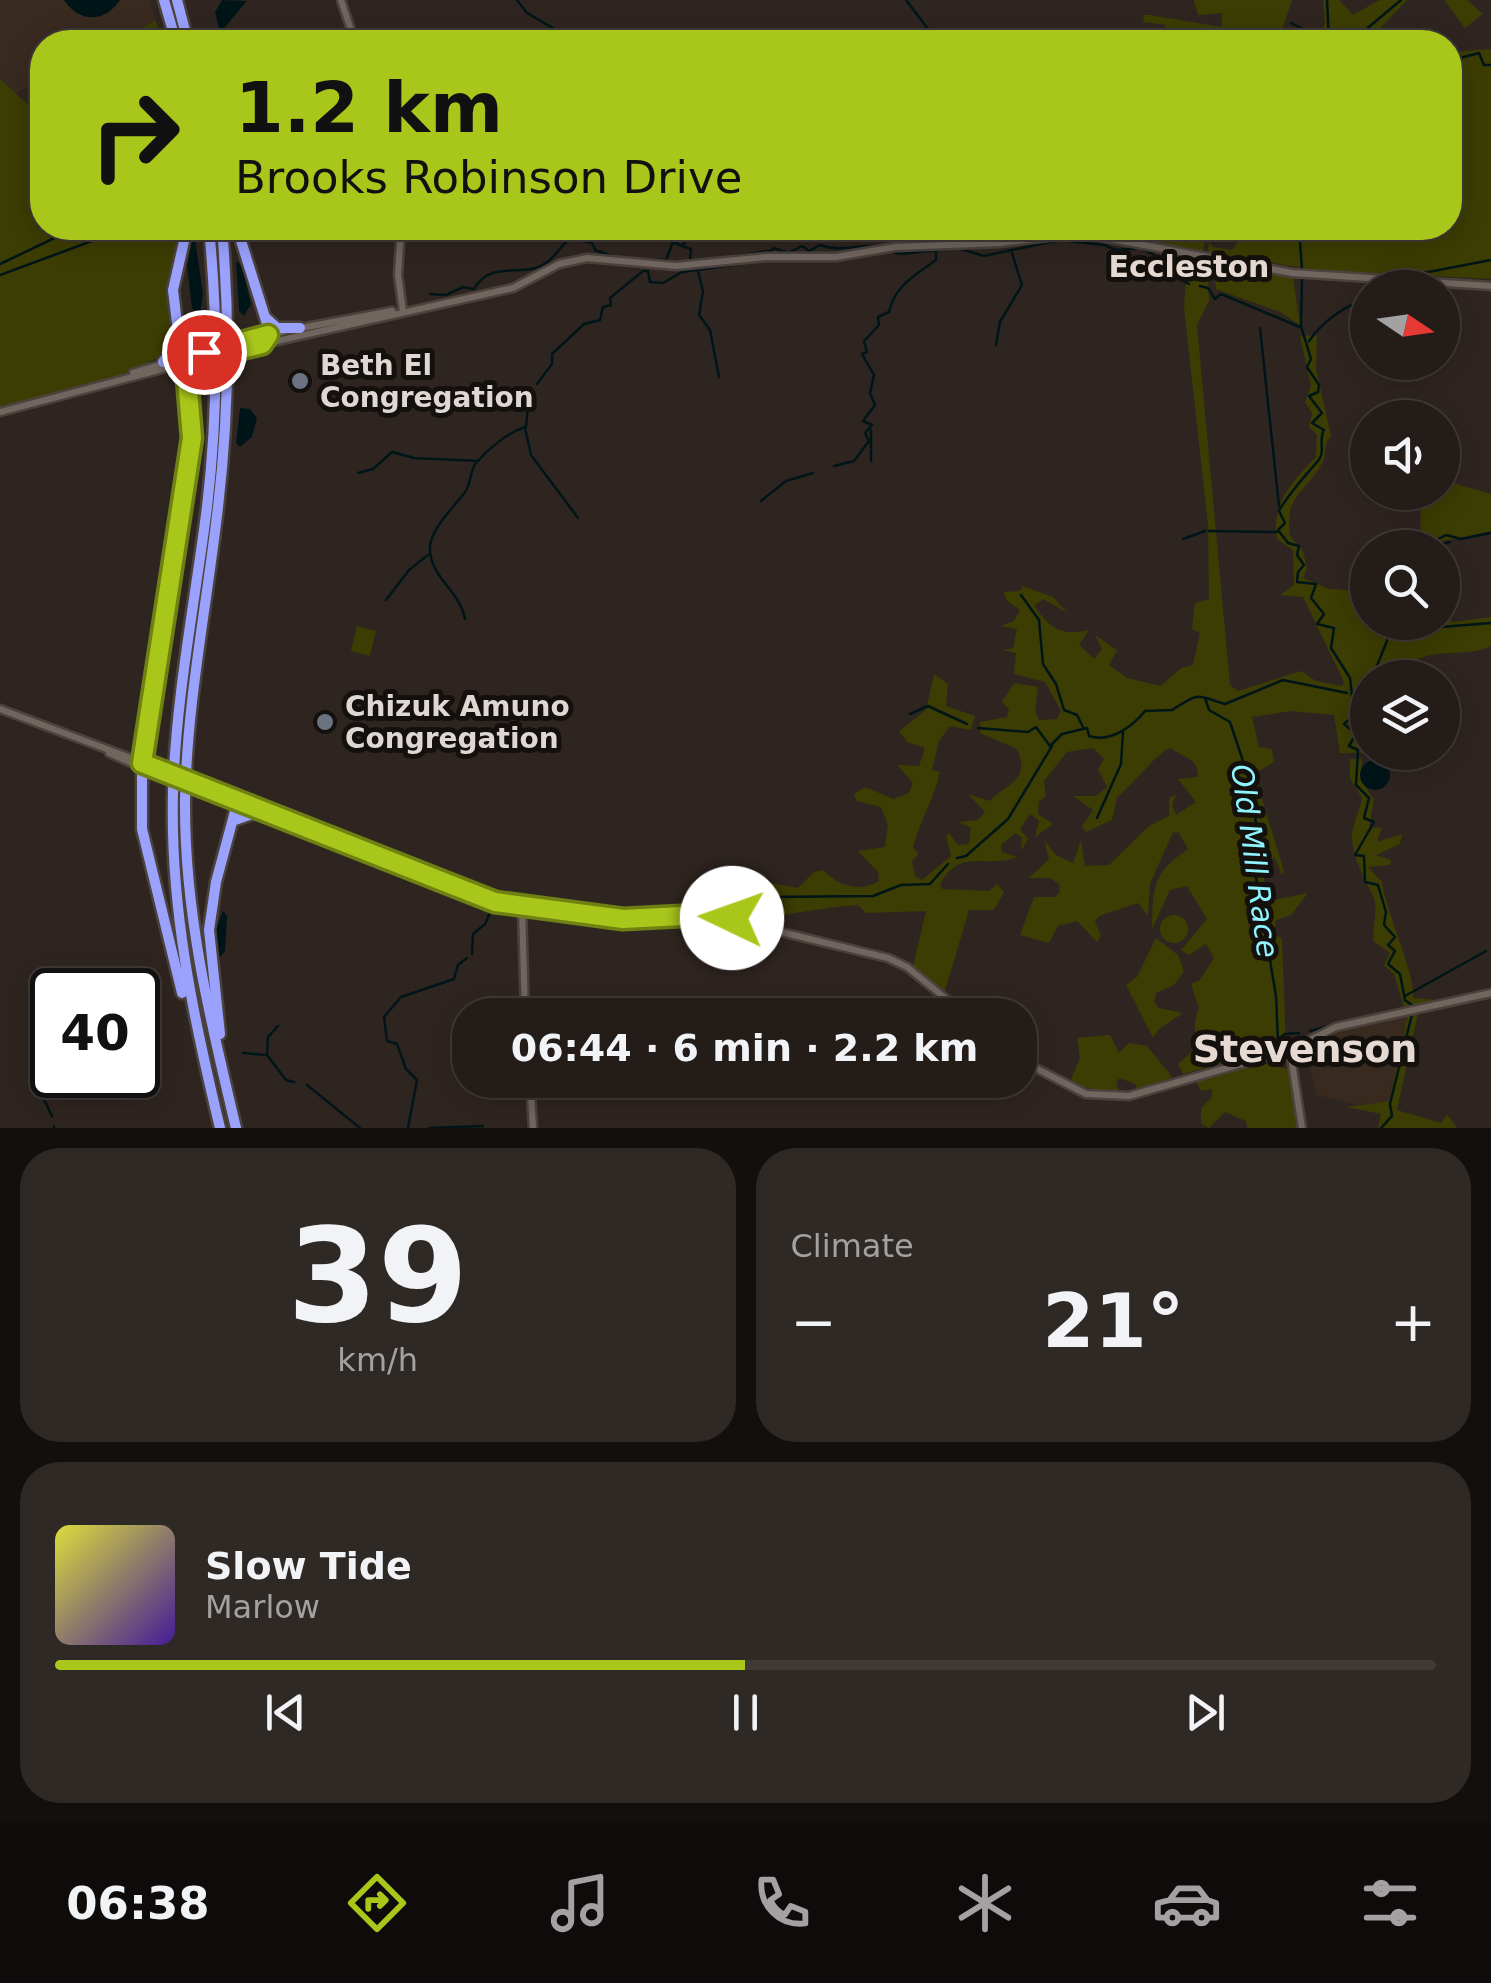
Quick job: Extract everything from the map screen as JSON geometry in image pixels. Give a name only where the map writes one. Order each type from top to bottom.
[{"type":"highway","points":[[164,0],[173,30]]},
{"type":"highway","points":[[177,0],[185,30]]},
{"type":"highway","points":[[182,360],[173,290],[184,240]]},
{"type":"highway","points":[[209,240],[214,419],[177,724],[174,856],[185,975],[219,1128]]},
{"type":"highway","points":[[223,240],[228,319],[226,419],[190,725],[185,821],[200,972],[237,1128]]},
{"type":"highway","points":[[241,240],[265,317],[265,340]]},
{"type":"highway","points":[[265,317],[276,328],[300,328]]},
{"type":"highway","points":[[159,366],[178,342]]},
{"type":"highway","points":[[142,766],[142,829],[219,1128]]},
{"type":"highway","points":[[237,1128],[209,948],[216,882],[238,803]]},
{"type":"highway","points":[[234,820],[255,813]]},
{"type":"main road","points":[[341,0],[351,30]]},
{"type":"main road","points":[[400,240],[398,275],[403,311]]},
{"type":"main road","points":[[0,412],[182,360],[522,285],[578,258],[676,266],[777,256],[836,257],[894,246],[1023,240]]},
{"type":"main road","points":[[1117,240],[1292,273],[1491,286]]},
{"type":"main road","points":[[265,340],[300,328],[403,311]]},
{"type":"main road","points":[[339,320],[358,323],[373,313]]},
{"type":"main road","points":[[187,378],[203,356]]},
{"type":"main road","points":[[142,766],[192,438],[182,360]]},
{"type":"main road","points":[[159,366],[176,370],[187,378]]},
{"type":"main road","points":[[0,710],[495,902],[623,919],[715,916],[822,940],[902,964],[945,998]]},
{"type":"main road","points":[[238,803],[255,813],[290,822]]},
{"type":"main road","points":[[522,906],[525,998]]},
{"type":"main road","points":[[1037,1069],[1078,1091],[1114,1097],[1290,1050],[1328,1029],[1491,993]]},
{"type":"main road","points":[[1290,1050],[1302,1128]]},
{"type":"main road","points":[[531,1098],[533,1128]]},
{"type":"shaded area","points":[[0,0],[150,0],[155,20],[135,30],[30,30],[30,86],[10,97],[0,86]]},
{"type":"shaded area","points":[[64,0],[120,0],[107,13],[92,17],[77,13]]},
{"type":"shaded area","points":[[222,0],[247,1],[223,30],[215,12]]},
{"type":"shaded area","points":[[1194,0],[1292,0],[1282,30],[1166,30],[1165,25],[1143,22],[1144,15],[1149,15],[1222,27],[1222,13],[1198,15]]},
{"type":"shaded area","points":[[1323,0],[1339,0],[1353,15],[1380,0],[1407,0],[1378,30],[1322,30],[1325,23]]},
{"type":"shaded area","points":[[1444,0],[1467,0],[1483,14],[1465,28]]},
{"type":"shaded area","points":[[155,20],[159,30],[136,30]]},
{"type":"shaded area","points":[[1491,49],[1491,279],[1460,277],[1460,270],[1314,270],[1208,252],[1209,242],[1213,247],[1232,250],[1239,240],[1462,240],[1462,51]]},
{"type":"shaded area","points":[[0,79],[30,107],[30,240],[179,240],[168,295],[173,345],[136,370],[114,379],[0,408]]},
{"type":"shaded area","points":[[195,240],[203,294],[200,315],[192,309],[187,265]]},
{"type":"shaded area","points":[[1134,240],[1205,240],[1203,251]]},
{"type":"shaded area","points":[[1188,260],[1293,278],[1300,325],[1280,312],[1216,289],[1215,280],[1227,274],[1208,271],[1209,301],[1197,325],[1230,685],[1238,691],[1301,671],[1316,681],[1342,686],[1344,682],[1303,597],[1280,595],[1294,585],[1293,550],[1277,539],[1277,515],[1292,484],[1316,457],[1317,435],[1309,427],[1312,413],[1305,402],[1311,386],[1300,336],[1317,335],[1316,369],[1331,436],[1321,465],[1290,512],[1290,536],[1303,551],[1307,569],[1303,578],[1329,589],[1350,590],[1350,640],[1460,640],[1460,621],[1491,617],[1491,646],[1417,660],[1350,660],[1350,753],[1340,753],[1334,715],[1291,711],[1252,717],[1259,747],[1272,749],[1274,762],[1259,771],[1259,789],[1284,871],[1282,875],[1275,858],[1266,861],[1263,889],[1269,901],[1308,893],[1291,915],[1276,920],[1274,933],[1282,939],[1286,1046],[1183,1074],[1178,1064],[1195,1043],[1199,1008],[1191,984],[1200,980],[1214,958],[1206,944],[1189,955],[1181,950],[1207,919],[1187,886],[1170,890],[1152,929],[1157,882],[1167,866],[1188,849],[1179,833],[1173,832],[1150,884],[1148,916],[1138,903],[1099,916],[1095,921],[1101,936],[1097,942],[1077,921],[1058,926],[1049,943],[1020,935],[1034,897],[1055,897],[1060,892],[1059,884],[1050,878],[1029,878],[1049,859],[1044,840],[1056,855],[1073,863],[1081,840],[1085,866],[1109,865],[1149,826],[1169,816],[1169,798],[1176,795],[1172,805],[1176,815],[1196,802],[1178,779],[1198,777],[1196,766],[1171,748],[1117,797],[1112,820],[1086,832],[1082,826],[1093,810],[1073,796],[1096,796],[1107,787],[1098,769],[1104,759],[1093,748],[1067,752],[1044,781],[1046,796],[1039,801],[1038,814],[1053,824],[1035,837],[1039,821],[1030,814],[1020,829],[1028,839],[1021,851],[1022,837],[1015,833],[1001,845],[1002,852],[1017,857],[964,863],[947,873],[940,885],[942,889],[989,891],[997,884],[1004,892],[994,910],[969,910],[945,991],[912,971],[926,911],[866,913],[858,905],[778,916],[774,926],[729,916],[730,885],[757,889],[771,883],[798,888],[814,872],[823,870],[850,886],[864,887],[879,881],[878,872],[858,851],[885,847],[888,825],[881,807],[857,801],[854,794],[865,787],[893,799],[909,793],[913,783],[897,765],[919,766],[925,748],[907,742],[899,731],[926,710],[934,674],[948,684],[946,706],[975,716],[971,730],[950,726],[939,741],[932,770],[940,772],[913,848],[919,854],[912,861],[915,876],[922,880],[951,856],[946,837],[949,833],[958,845],[969,844],[971,828],[959,822],[978,820],[985,812],[968,794],[990,801],[1014,781],[1021,769],[1017,749],[980,733],[980,722],[1007,717],[1009,709],[1002,702],[1014,683],[1038,687],[1035,711],[1039,720],[1057,719],[1061,711],[1045,682],[1014,674],[1016,653],[1003,650],[1013,648],[1017,629],[1001,626],[1014,621],[1020,610],[1007,601],[1004,592],[1020,591],[1023,586],[1053,597],[1068,613],[1043,599],[1034,606],[1057,629],[1089,630],[1079,645],[1094,659],[1102,649],[1095,635],[1117,650],[1109,665],[1127,678],[1161,686],[1181,668],[1193,665],[1200,633],[1192,629],[1195,603],[1209,599],[1208,524],[1184,307]]},
{"type":"shaded area","points":[[236,261],[242,266],[251,304],[244,316],[239,311]]},
{"type":"shaded area","points":[[240,408],[250,409],[257,418],[252,437],[240,447],[236,443]]},
{"type":"shaded area","points":[[1460,485],[1491,494],[1491,531],[1460,537],[1460,530],[1421,530],[1420,510],[1460,510]]},
{"type":"shaded area","points":[[357,626],[376,631],[370,656],[351,651]]},
{"type":"shaded area","points":[[1350,770],[1361,770],[1361,780],[1374,800],[1369,827],[1382,828],[1377,842],[1402,834],[1400,844],[1376,855],[1391,860],[1390,865],[1368,867],[1382,882],[1410,975],[1413,998],[1435,1000],[1405,1010],[1394,974],[1384,965],[1390,953],[1373,941],[1374,899],[1352,843],[1362,798],[1350,778]]},
{"type":"shaded area","points":[[1361,770],[1389,770],[1389,781],[1381,789],[1369,789],[1361,781]]},
{"type":"shaded area","points":[[223,911],[227,916],[225,951],[217,960],[215,931]]},
{"type":"shaded area","points":[[1174,915],[1184,919],[1188,929],[1184,939],[1174,943],[1164,939],[1160,929],[1164,919]]},
{"type":"shaded area","points":[[1156,938],[1178,955],[1184,971],[1174,985],[1156,993],[1154,1002],[1159,1008],[1183,1013],[1159,1029],[1153,1038],[1126,985],[1137,977]]},
{"type":"shaded area","points":[[1418,1013],[1397,1110],[1441,1123],[1447,1114],[1457,1128],[1378,1128],[1381,1114],[1347,1107],[1389,1101],[1408,1014]]},
{"type":"shaded area","points":[[1408,1014],[1389,1101],[1358,1105],[1316,1095],[1306,1044],[1332,1030]]},
{"type":"shaded area","points":[[1110,1035],[1119,1053],[1129,1043],[1147,1046],[1172,1077],[1132,1093],[1137,1089],[1135,1084],[1120,1078],[1116,1082],[1120,1095],[1075,1085],[1071,1079],[1080,1058],[1077,1038]]},
{"type":"shaded area","points":[[1256,1062],[1288,1069],[1299,1128],[1247,1128],[1246,1121],[1225,1112],[1209,1128],[1201,1124],[1201,1108],[1212,1097],[1212,1089],[1201,1091],[1195,1080]]},
{"type":"waterway","points":[[517,0],[527,13],[556,30]]},
{"type":"waterway","points":[[906,0],[929,30]]},
{"type":"waterway","points":[[1327,0],[1328,30]]},
{"type":"waterway","points":[[1365,30],[1401,0]]},
{"type":"waterway","points":[[1291,23],[1305,30]]},
{"type":"waterway","points":[[1462,57],[1479,53],[1484,65],[1491,65]]},
{"type":"waterway","points":[[0,264],[50,240]]},
{"type":"waterway","points":[[0,275],[95,240]]},
{"type":"waterway","points":[[430,294],[446,295],[463,287],[474,289],[494,273],[541,266],[568,240]]},
{"type":"waterway","points":[[579,240],[618,258]]},
{"type":"waterway","points":[[686,240],[682,246],[691,249],[690,261]]},
{"type":"waterway","points":[[888,251],[901,254],[957,248],[984,256],[1059,240],[1116,250],[1140,248],[1153,254],[1161,269],[1189,284]]},
{"type":"waterway","points":[[1300,240],[1302,269]]},
{"type":"waterway","points":[[640,259],[666,260],[673,242],[682,246]]},
{"type":"waterway","points":[[768,254],[774,248],[788,253],[802,246],[809,251],[820,245],[882,246]]},
{"type":"waterway","points":[[706,260],[769,251]]},
{"type":"waterway","points":[[834,466],[854,461],[869,441],[865,433],[872,425],[863,421],[875,405],[870,393],[874,375],[862,354],[867,352],[864,341],[879,325],[878,317],[889,312],[901,287],[936,260],[936,252]]},
{"type":"waterway","points":[[996,345],[1000,322],[1022,285],[1012,253]]},
{"type":"waterway","points":[[537,384],[552,364],[552,354],[584,324],[600,320],[603,307],[611,305],[610,298],[643,271],[648,271],[650,282],[663,283],[682,272],[769,260]]},
{"type":"waterway","points":[[1439,270],[1491,260]]},
{"type":"waterway","points":[[676,263],[695,261]]},
{"type":"waterway","points":[[698,271],[703,291],[699,315],[710,330],[719,377]]},
{"type":"waterway","points":[[1302,278],[1301,326],[1311,359],[1307,367],[1319,385],[1318,392],[1309,396],[1322,413],[1312,423],[1324,430],[1320,457],[1279,511],[1285,523],[1278,530],[1288,543],[1299,546],[1297,555],[1304,565],[1297,582],[1316,584],[1311,598],[1324,614],[1317,624],[1334,628],[1331,648],[1350,678],[1353,704],[1362,708],[1360,721],[1350,719],[1344,724],[1356,734],[1349,746],[1358,750],[1356,785],[1369,798],[1364,818],[1374,822],[1355,855],[1364,856],[1365,882],[1378,885],[1386,912],[1384,925],[1395,937],[1388,945],[1395,951],[1388,964],[1400,974],[1405,1000],[1413,1006]]},
{"type":"waterway","points":[[1200,286],[1208,288],[1215,299],[1221,294],[1300,327]]},
{"type":"waterway","points":[[1309,341],[1350,306]]},
{"type":"waterway","points":[[1260,328],[1279,506]]},
{"type":"waterway","points":[[465,619],[458,600],[436,570],[430,543],[437,527],[467,489],[476,463],[499,442],[526,427],[528,407]]},
{"type":"waterway","points":[[525,428],[531,455],[578,518]]},
{"type":"waterway","points":[[871,430],[871,461]]},
{"type":"waterway","points":[[358,473],[373,469],[392,452],[414,458],[479,461]]},
{"type":"waterway","points":[[761,501],[786,481],[813,473]]},
{"type":"waterway","points":[[1183,539],[1205,531]]},
{"type":"waterway","points":[[1209,531],[1277,532]]},
{"type":"waterway","points":[[1460,539],[1491,533]]},
{"type":"waterway","points":[[386,600],[409,570],[428,555]]},
{"type":"waterway","points":[[1021,595],[1039,620],[1043,664],[1056,684],[1064,710],[1077,715],[1083,727]]},
{"type":"waterway","points":[[1379,660],[1391,631],[1491,623]]},
{"type":"waterway","points":[[978,728],[1028,732],[1036,727],[1050,746],[1062,734],[1087,728],[1089,736],[1105,737],[1127,728],[1145,711],[1172,710],[1198,697],[1225,704],[1283,680],[1347,693]]},
{"type":"waterway","name":"Old Mill Race","points":[[1205,698],[1209,710],[1230,722],[1249,779],[1256,823],[1256,877],[1276,996],[1278,1042]]},
{"type":"waterway","points":[[910,714],[928,706],[967,724]]},
{"type":"waterway","points":[[1097,818],[1121,764],[1123,732]]},
{"type":"waterway","points":[[957,858],[966,856],[1008,819],[1052,746]]},
{"type":"waterway","points":[[768,897],[873,896],[901,885],[930,884],[948,864]]},
{"type":"waterway","points":[[472,954],[473,934],[485,924],[492,908]]},
{"type":"waterway","points":[[1405,996],[1486,951]]},
{"type":"waterway","points":[[408,1128],[417,1080],[406,1069],[397,1044],[387,1041],[384,1017],[401,997],[454,979],[458,965],[467,958]]},
{"type":"waterway","points":[[1338,1023],[1405,1009]]},
{"type":"waterway","points":[[1381,1128],[1392,1116],[1390,1104],[1412,1014]]},
{"type":"waterway","points":[[1310,1031],[1332,1025]]},
{"type":"waterway","points":[[278,1026],[268,1037],[267,1055],[286,1080],[294,1082]]},
{"type":"waterway","name":"Old Mill Race","points":[[1260,1052],[1285,1034],[1299,1033]]},
{"type":"waterway","points":[[243,1053],[265,1055]]},
{"type":"waterway","points":[[307,1085],[360,1128]]},
{"type":"waterway","points":[[43,1098],[52,1116]]},
{"type":"waterway","points":[[429,1128],[483,1126]]},
{"type":"place","name":"Beth El Congregation","points":[[300,381]]},
{"type":"place","name":"Chizuk Amuno Congregation","points":[[325,722]]},
{"type":"district","name":"Eccleston","points":[[1189,266]]},
{"type":"district","name":"Stevenson","points":[[1305,1049]]},
{"type":"route","points":[[204,352],[268,335],[262,344],[201,359],[187,378],[192,438],[142,763],[495,902],[623,919],[701,915],[732,918]]}]
